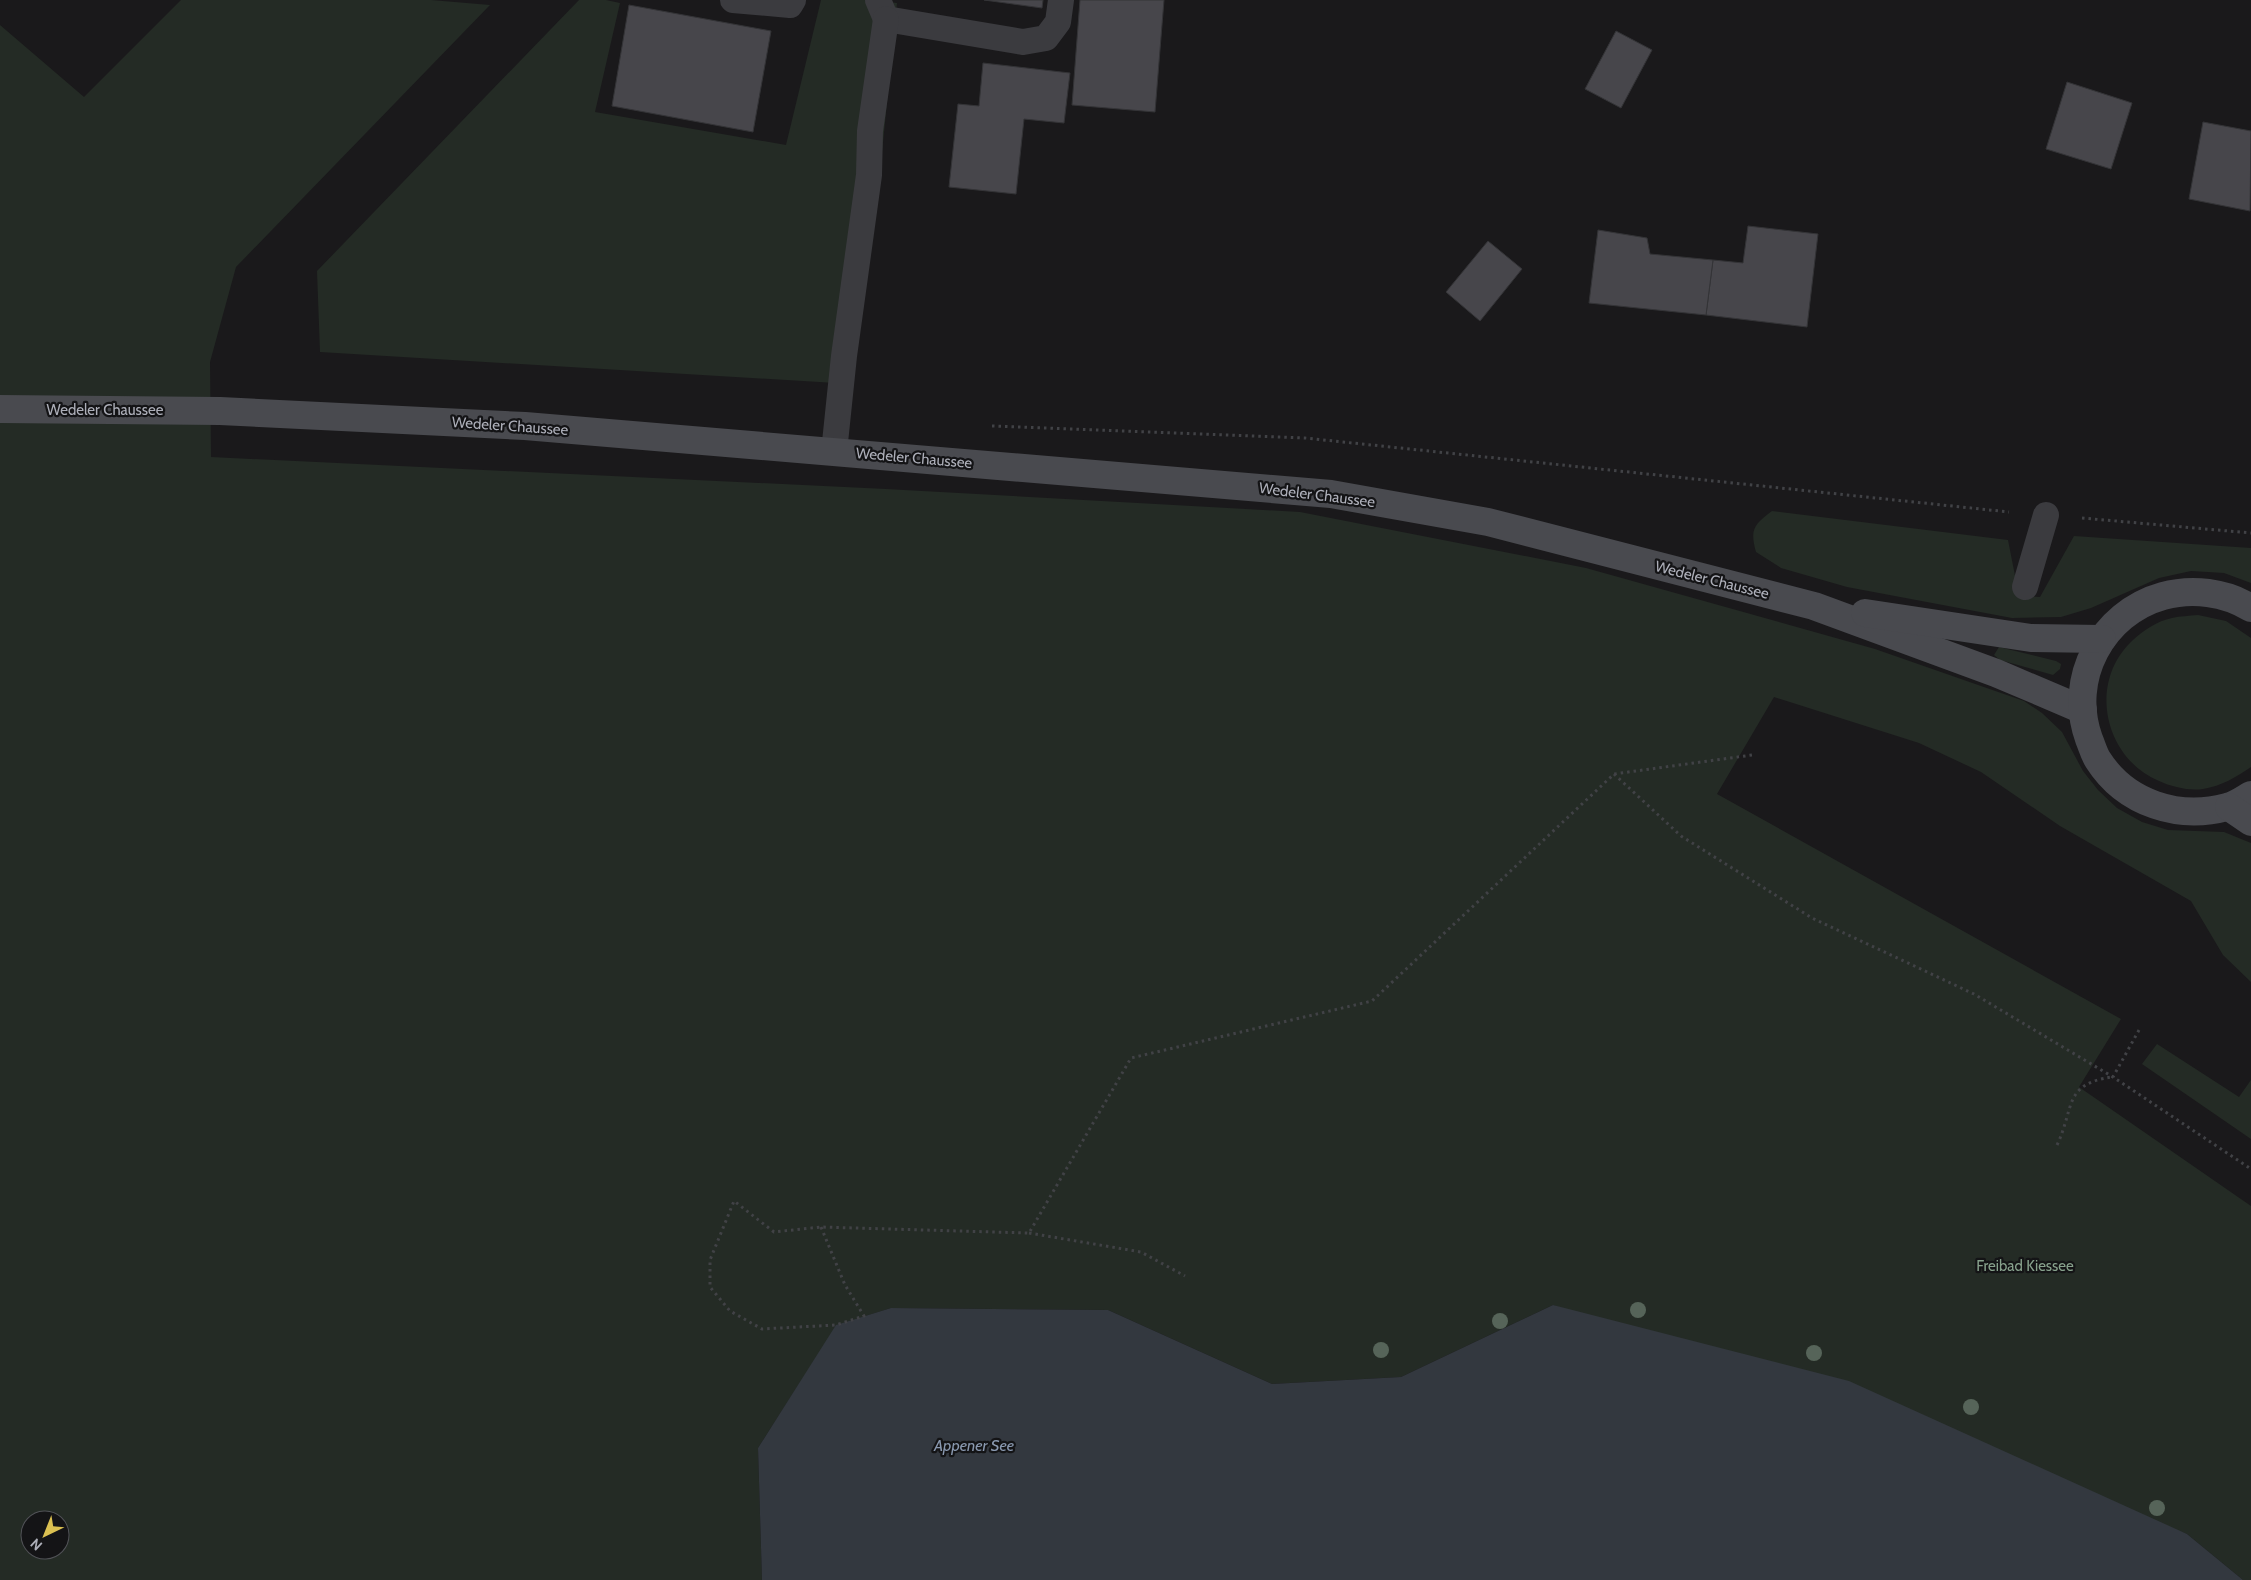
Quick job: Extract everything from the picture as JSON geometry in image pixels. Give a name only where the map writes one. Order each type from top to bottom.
[{"type":"main road","name":"Wedeler Chaussee","points":[[0,409],[220,411],[515,426],[1331,494],[1488,522],[1814,606],[1996,673],[2083,710]]},
{"type":"main road","points":[[2244,808],[2192,813],[2155,806],[2122,788],[2097,760],[2084,724],[2082,687],[2093,651],[2102,639],[2116,621],[2147,601],[2181,591],[2216,594],[2251,608]]},
{"type":"main road","name":"Wedeler Chaussee","points":[[1814,606],[1956,625],[2031,638],[2102,639]]},
{"type":"lane","points":[[733,0],[790,5],[793,0]]},
{"type":"lane","points":[[834,452],[844,356],[869,175],[870,131],[882,9],[1023,42],[1046,38],[1058,22],[1061,0]]},
{"type":"lane","points":[[2025,587],[2046,515]]},
{"type":"path","points":[[1029,1233],[1130,1058],[1372,1001],[1614,774],[1752,755]]},
{"type":"path","points":[[1614,774],[1681,836],[1812,918],[1974,994],[2113,1077],[2251,1169]]},
{"type":"path","points":[[2113,1077],[2138,1030]]},
{"type":"path","points":[[2057,1145],[2066,1126],[2071,1104],[2079,1087],[2093,1080],[2113,1077]]},
{"type":"path","points":[[821,1227],[845,1285],[864,1316],[836,1324],[762,1328],[730,1311],[710,1287],[710,1260],[734,1201],[774,1232],[821,1227],[1029,1233],[1141,1252],[1184,1276]]},
{"type":"green space","name":"Freibad Kiessee","points":[[181,0],[431,0],[490,5],[236,267],[210,362],[211,457],[886,489],[1300,512],[1586,568],[1875,649],[2024,701],[2042,713],[2062,732],[2083,771],[2098,790],[2117,808],[2142,822],[2168,830],[2224,832],[2251,843],[2251,982],[2223,955],[2191,901],[2060,826],[1981,772],[1919,743],[1774,697],[1717,794],[2121,1019],[2079,1087],[2251,1206],[2251,1580],[2243,1580],[2187,1534],[1553,1305],[1401,1377],[1272,1384],[1108,1310],[891,1308],[837,1325],[758,1448],[762,1580],[0,1580],[0,25],[84,97]]},
{"type":"green space","points":[[579,0],[606,0],[620,3],[595,112],[786,145],[821,0],[870,0],[897,3],[877,202],[852,384],[320,352],[317,271]]},
{"type":"green space","points":[[1772,511],[2008,540],[2019,596],[2040,597],[2074,536],[2251,548],[2251,583],[2224,573],[2191,571],[2159,578],[2091,608],[2061,617],[2012,618],[1847,587],[1781,568],[1756,552],[1753,538],[1757,524]]},
{"type":"green space","points":[[2198,615],[2226,621],[2251,638],[2251,767],[2234,778],[2210,788],[2186,789],[2159,781],[2140,770],[2125,755],[2114,737],[2108,718],[2107,697],[2110,677],[2119,657],[2133,640],[2146,629],[2161,621],[2175,617]]},
{"type":"green space","points":[[1999,647],[2056,661],[2061,664],[2060,669],[2053,675],[2000,660],[1994,655]]},
{"type":"green space","points":[[2157,1044],[2239,1097],[2251,1080],[2251,1139],[2142,1064]]},
{"type":"water","name":"Appener See","points":[[1553,1305],[1849,1381],[2187,1534],[2243,1580],[762,1580],[758,1448],[836,1325],[891,1308],[1108,1310],[1272,1384],[1401,1377]]},
{"type":"building","points":[[984,0],[1043,0],[1042,8]]},
{"type":"building","points":[[1080,0],[1164,0],[1155,112],[1072,105]]},
{"type":"building","points":[[629,5],[771,31],[753,132],[612,106]]},
{"type":"building","points":[[1616,31],[1652,50],[1621,108],[1585,89]]},
{"type":"building","points":[[983,63],[1070,73],[1064,123],[1024,119],[1016,194],[949,187],[958,104],[979,106]]},
{"type":"building","points":[[2067,82],[2132,103],[2111,169],[2046,149]]},
{"type":"building","points":[[2203,122],[2251,131],[2250,211],[2189,199]]},
{"type":"building","points":[[1748,226],[1818,234],[1807,327],[1706,315],[1713,260],[1743,263]]},
{"type":"building","points":[[1598,230],[1647,238],[1650,254],[1713,260],[1706,315],[1589,303]]},
{"type":"building","points":[[1488,241],[1522,269],[1480,321],[1446,292]]}]
